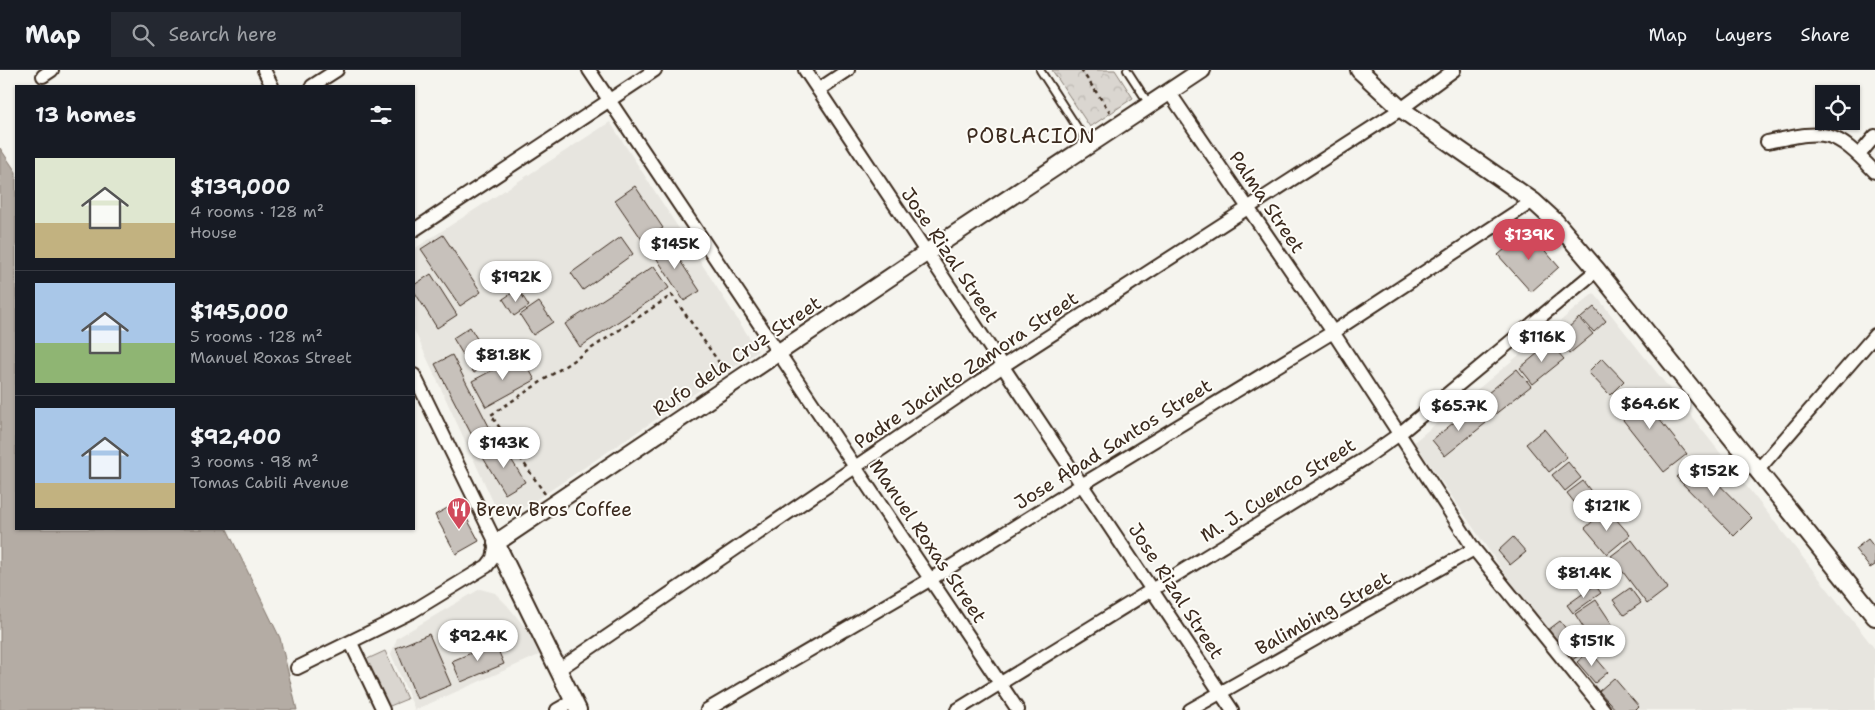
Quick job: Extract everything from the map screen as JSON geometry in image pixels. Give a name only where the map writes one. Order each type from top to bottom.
[{"type":"street","points":[[264,70],[272,85]]},
{"type":"street","points":[[314,85],[337,70]]},
{"type":"street","name":"Manuel Roxas Street","points":[[589,70],[1018,710]]},
{"type":"street","points":[[415,229],[655,70]]},
{"type":"street","name":"Jose Rizal Street","points":[[804,70],[1083,484],[1232,710]]},
{"type":"street","points":[[818,90],[848,70]]},
{"type":"street","name":"Rufo dela Cruz Street","points":[[496,543],[926,252],[1202,70]]},
{"type":"street","points":[[1359,70],[1401,108],[1533,201],[1556,222],[1597,270],[1875,618]]},
{"type":"street","name":"Padre Jacinto Zamora Street","points":[[558,670],[1003,366],[1401,108],[1454,70]]},
{"type":"street","name":"Palma Street","points":[[1169,92],[1333,332],[1398,435],[1474,549],[1604,710]]},
{"type":"street","points":[[1767,142],[1806,134],[1823,134],[1839,139],[1859,155],[1875,172]]},
{"type":"street","points":[[1859,155],[1875,136]]},
{"type":"street","name":"Jose Abad Santos Street","points":[[707,710],[931,580],[1083,484],[1333,332],[1533,201]]},
{"type":"street","name":"M. J. Cuenco Street","points":[[957,710],[1152,589],[1307,496],[1398,435],[1597,270]]},
{"type":"street","points":[[1757,471],[1875,335]]},
{"type":"street","points":[[415,377],[575,706],[557,710]]},
{"type":"street","points":[[297,668],[413,611],[487,566],[493,558],[496,543]]},
{"type":"street","name":"Balimbing Street","points":[[1190,710],[1474,549]]},
{"type":"street","points":[[351,643],[383,710]]},
{"type":"lane","points":[[1040,70],[1089,145]]},
{"type":"lane","points":[[1127,70],[1150,105]]},
{"type":"path","points":[[1081,70],[1119,126]]},
{"type":"path","points":[[553,505],[491,415],[672,295],[733,383]]},
{"type":"shaded area","points":[[610,122],[758,351],[515,514],[495,506],[415,332],[415,248]]},
{"type":"shaded area","points":[[0,148],[15,170],[15,530],[227,530],[280,638],[297,710],[0,710]]},
{"type":"shaded area","points":[[1594,293],[1875,649],[1875,710],[1612,710],[1546,633],[1414,442]]},
{"type":"shaded area","points":[[480,589],[495,593],[507,605],[528,631],[539,655],[415,710],[391,654],[397,638]]},
{"type":"green space","points":[[1052,70],[1115,70],[1133,98],[1090,127]]},
{"type":"green space","points":[[385,651],[407,699],[385,708],[363,661]]},
{"type":"building","points":[[635,186],[663,228],[643,241],[615,200]]},
{"type":"building","points":[[1527,230],[1559,267],[1531,292],[1498,255]]},
{"type":"building","points":[[443,235],[481,292],[460,306],[421,249]]},
{"type":"building","points":[[621,237],[633,254],[583,290],[571,273]]},
{"type":"building","points":[[665,238],[700,291],[684,301],[650,248]]},
{"type":"building","points":[[654,266],[669,288],[580,347],[565,324]]},
{"type":"building","points":[[431,274],[457,315],[437,328],[415,293],[415,284]]},
{"type":"building","points":[[518,289],[529,306],[514,316],[503,299]]},
{"type":"building","points":[[539,302],[553,322],[533,335],[520,315]]},
{"type":"building","points":[[1594,307],[1606,321],[1594,332],[1581,318]]},
{"type":"building","points":[[1579,318],[1593,334],[1569,354],[1556,339]]},
{"type":"building","points":[[470,327],[491,362],[474,373],[453,338]]},
{"type":"building","points":[[1550,343],[1564,359],[1533,384],[1520,368]]},
{"type":"building","points":[[452,355],[496,440],[479,449],[435,364]]},
{"type":"building","points":[[521,355],[535,380],[486,407],[472,381]]},
{"type":"building","points":[[1602,358],[1624,381],[1610,395],[1588,372]]},
{"type":"building","points":[[1517,369],[1531,386],[1489,419],[1476,403]]},
{"type":"building","points":[[1635,389],[1687,454],[1664,472],[1612,406]]},
{"type":"building","points":[[1473,407],[1486,423],[1445,456],[1432,440]]},
{"type":"building","points":[[1544,429],[1567,457],[1549,472],[1526,444]]},
{"type":"building","points":[[502,444],[525,482],[505,494],[482,456]]},
{"type":"building","points":[[1694,459],[1752,518],[1734,536],[1676,477]]},
{"type":"building","points":[[1568,462],[1581,478],[1565,491],[1552,475]]},
{"type":"building","points":[[1583,481],[1600,503],[1584,515],[1567,493]]},
{"type":"building","points":[[458,502],[479,541],[456,554],[435,515]]},
{"type":"building","points":[[1607,509],[1630,535],[1607,554],[1585,528]]},
{"type":"building","points":[[1513,537],[1526,552],[1510,565],[1498,551]]},
{"type":"building","points":[[1868,539],[1875,548],[1875,565],[1870,568],[1855,549]]},
{"type":"building","points":[[1632,540],[1668,588],[1647,604],[1611,556]]},
{"type":"building","points":[[1595,585],[1601,593],[1573,613],[1567,605]]},
{"type":"building","points":[[1630,588],[1641,603],[1624,615],[1613,600]]},
{"type":"building","points":[[1596,600],[1614,627],[1592,641],[1575,614]]},
{"type":"building","points":[[1560,621],[1584,652],[1572,660],[1548,630]]},
{"type":"building","points":[[429,634],[451,685],[417,699],[396,648]]},
{"type":"building","points":[[495,643],[504,664],[461,682],[452,661]]},
{"type":"building","points":[[1590,651],[1608,672],[1595,683],[1577,662]]},
{"type":"building","points":[[1614,678],[1639,707],[1636,710],[1616,710],[1599,691]]},
{"type":"place","name":"Brew Bros Coffee","points":[[459,530]]},
{"type":"district","name":"POBLACION","points":[[1031,136]]}]
